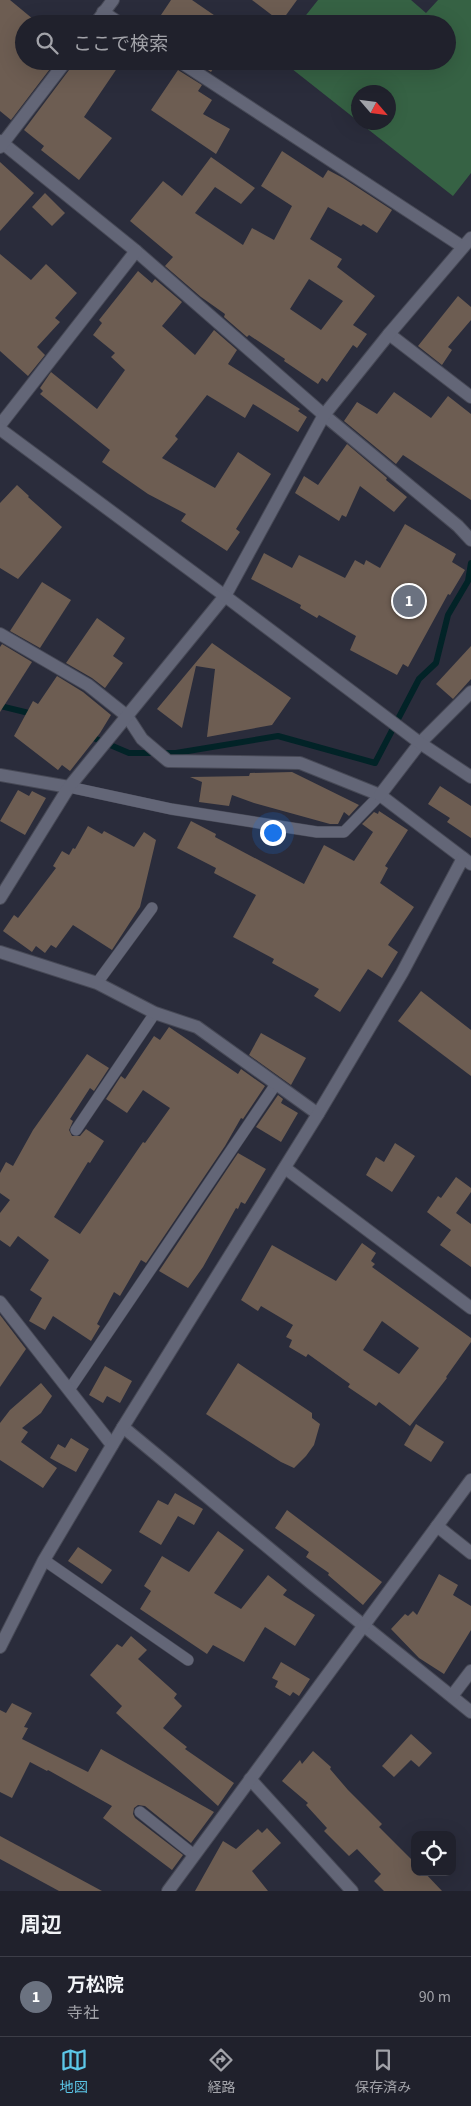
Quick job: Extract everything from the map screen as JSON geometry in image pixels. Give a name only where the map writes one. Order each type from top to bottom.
[{"type":"street","points":[[101,15],[113,0]]},
{"type":"street","points":[[103,12],[108,15]]},
{"type":"street","points":[[59,70],[1,144],[136,251],[324,414],[458,526],[471,540]]},
{"type":"street","points":[[0,898],[69,787],[225,596],[324,414],[467,243],[193,70]]},
{"type":"street","points":[[136,251],[0,427],[420,743],[471,777]]},
{"type":"street","points":[[389,334],[471,397]]},
{"type":"street","points":[[0,634],[88,685],[127,716],[142,739],[168,761],[300,763],[380,795],[467,861],[318,1114],[112,1445],[44,1560],[0,1647]]},
{"type":"street","points":[[380,795],[420,743],[471,692]]},
{"type":"street","points":[[0,775],[69,787]]},
{"type":"street","points":[[0,952],[97,983],[155,1013],[197,1027],[318,1114]]},
{"type":"street","points":[[285,1168],[471,1308]]},
{"type":"street","points":[[0,1302],[112,1445]]},
{"type":"street","points":[[123,1427],[310,1584],[471,1712]]},
{"type":"street","points":[[168,1891],[471,1480]]},
{"type":"street","points":[[437,1526],[471,1553]]},
{"type":"street","points":[[452,1696],[471,1671]]},
{"type":"street","points":[[250,1779],[352,1891]]},
{"type":"lane","points":[[69,787],[171,809],[317,832],[344,832],[380,795]]},
{"type":"lane","points":[[97,983],[152,908]]},
{"type":"lane","points":[[76,1130],[155,1013]]},
{"type":"lane","points":[[69,1390],[276,1084]]},
{"type":"lane","points":[[44,1560],[188,1660]]},
{"type":"lane","points":[[140,1812],[194,1855]]},
{"type":"green space","points":[[318,0],[411,0],[426,13],[438,0],[471,0],[471,173],[453,196],[369,130],[396,130],[396,85],[351,85],[351,115],[293,70],[456,70],[456,15],[306,15]]},
{"type":"building","points":[[0,0],[10,0],[28,15],[15,15],[15,70],[49,70],[11,120],[0,111]]},
{"type":"building","points":[[171,0],[192,0],[214,15],[161,15]]},
{"type":"building","points":[[252,0],[297,0],[286,15],[272,15]]},
{"type":"building","points":[[69,70],[116,70],[84,117],[112,138],[79,180],[41,150],[44,146],[24,130]]},
{"type":"building","points":[[178,70],[202,85],[198,91],[212,100],[203,114],[230,129],[216,154],[151,110]]},
{"type":"building","points":[[282,151],[323,178],[328,170],[343,178],[392,210],[377,233],[328,207],[310,239],[342,259],[337,267],[375,296],[353,325],[367,334],[357,348],[353,345],[327,382],[322,378],[318,384],[249,335],[247,337],[224,317],[225,314],[201,297],[165,266],[173,257],[130,221],[163,181],[182,196],[211,157],[255,188],[241,204],[215,187],[195,213],[243,245],[252,228],[274,240],[292,206],[261,186]],"holes":[[[309,279],[343,301],[321,330],[290,309]]]},
{"type":"building","points":[[0,162],[34,193],[0,231]]},
{"type":"building","points":[[45,193],[65,213],[52,226],[32,207]]},
{"type":"building","points":[[0,254],[31,280],[46,264],[77,293],[55,318],[60,322],[37,347],[45,355],[28,376],[0,351]]},
{"type":"building","points":[[138,271],[152,283],[155,279],[182,302],[162,326],[195,355],[214,330],[237,350],[228,364],[300,409],[298,411],[307,417],[298,432],[253,404],[245,418],[207,395],[175,436],[178,439],[162,458],[215,488],[238,452],[271,474],[236,529],[240,532],[227,551],[181,521],[186,514],[148,494],[102,462],[110,450],[40,394],[43,391],[40,388],[51,372],[97,409],[125,370],[111,357],[115,353],[93,335],[102,323],[99,320]]},
{"type":"building","points":[[458,296],[471,307],[471,320],[448,347],[452,350],[442,365],[418,346]]},
{"type":"building","points":[[394,392],[431,418],[448,396],[471,414],[471,500],[403,455],[396,464],[344,421],[357,402],[377,414]]},
{"type":"building","points":[[347,444],[407,497],[394,512],[360,486],[346,517],[342,515],[339,521],[295,493],[304,476],[318,485]]},
{"type":"building","points":[[17,485],[62,527],[18,579],[0,568],[0,503]]},
{"type":"building","points":[[405,524],[456,554],[452,562],[465,570],[450,595],[448,594],[408,667],[403,664],[397,675],[350,650],[356,636],[319,615],[317,618],[300,608],[301,605],[251,579],[264,553],[292,568],[299,555],[345,578],[355,560],[364,565],[366,560],[380,568]]},
{"type":"building","points":[[42,582],[71,600],[40,648],[10,631]]},
{"type":"building","points":[[97,618],[125,638],[113,656],[123,663],[105,688],[66,663]]},
{"type":"building","points":[[212,643],[291,698],[272,725],[207,737],[215,669],[196,666],[182,728],[157,709]]},
{"type":"building","points":[[2,644],[32,662],[0,712],[0,647]]},
{"type":"building","points":[[471,646],[471,679],[453,699],[436,684]]},
{"type":"building","points":[[57,676],[83,692],[111,715],[100,733],[70,771],[62,765],[58,770],[14,736],[33,701],[38,704]]},
{"type":"building","points":[[292,772],[359,805],[349,816],[344,812],[338,824],[330,824],[232,795],[229,806],[199,802],[202,782],[190,777],[249,776],[250,773]]},
{"type":"building","points":[[440,786],[471,806],[471,838],[447,822],[450,818],[428,804]]},
{"type":"building","points":[[18,790],[29,796],[32,791],[46,798],[25,835],[0,821]]},
{"type":"building","points":[[379,811],[408,830],[385,866],[388,868],[380,883],[414,907],[388,945],[398,952],[382,978],[368,969],[340,1012],[314,996],[319,989],[272,963],[274,959],[233,937],[256,895],[214,873],[216,868],[177,848],[191,821],[216,834],[215,837],[304,884],[324,845],[354,861],[373,832],[362,824],[374,812],[378,814]]},
{"type":"building","points":[[88,826],[102,834],[104,831],[134,847],[144,832],[156,840],[140,907],[112,950],[73,925],[56,948],[51,945],[45,953],[36,946],[32,952],[3,931],[14,915],[18,918],[56,868],[53,866],[62,851],[69,855],[73,848],[75,849]]},
{"type":"building","points":[[421,991],[471,1030],[471,1076],[398,1021]]},
{"type":"building","points":[[169,1027],[238,1074],[241,1069],[265,1086],[243,1119],[241,1118],[225,1146],[146,1263],[141,1260],[120,1296],[114,1292],[97,1324],[100,1326],[91,1341],[53,1316],[45,1330],[29,1321],[42,1298],[30,1290],[49,1260],[18,1236],[10,1247],[0,1240],[0,1213],[10,1200],[0,1193],[0,1173],[6,1162],[13,1166],[33,1130],[87,1054],[109,1068],[94,1091],[90,1088],[70,1119],[73,1121],[69,1130],[72,1136],[80,1136],[86,1129],[104,1141],[90,1163],[88,1162],[54,1217],[80,1234],[143,1142],[145,1143],[170,1108],[143,1090],[127,1113],[106,1099],[121,1076],[125,1079],[154,1036],[160,1040]]},
{"type":"building","points":[[261,1033],[306,1058],[291,1085],[249,1055]]},
{"type":"building","points":[[278,1095],[283,1099],[281,1103],[298,1113],[281,1142],[256,1127]]},
{"type":"building","points":[[395,1143],[415,1156],[392,1192],[366,1175],[376,1157],[384,1162]]},
{"type":"building","points":[[238,1153],[266,1169],[245,1204],[241,1202],[238,1209],[236,1208],[203,1267],[188,1288],[159,1271]]},
{"type":"building","points":[[456,1177],[471,1188],[471,1192],[456,1213],[471,1224],[471,1267],[440,1245],[451,1230],[427,1212],[438,1196],[441,1198]]},
{"type":"building","points":[[362,1243],[376,1253],[371,1261],[375,1264],[372,1267],[471,1338],[471,1342],[447,1378],[410,1426],[379,1402],[376,1406],[348,1387],[350,1384],[308,1354],[306,1357],[289,1347],[292,1340],[286,1337],[293,1325],[261,1306],[258,1311],[241,1300],[272,1245],[336,1281]],"holes":[[[382,1321],[419,1348],[399,1374],[363,1350]]]},
{"type":"building","points":[[0,1315],[26,1349],[0,1387]]},
{"type":"building","points":[[238,1363],[312,1413],[312,1418],[320,1424],[314,1445],[294,1468],[281,1462],[206,1414]]},
{"type":"building","points":[[105,1366],[132,1381],[120,1403],[107,1396],[103,1403],[89,1395]]},
{"type":"building","points":[[41,1383],[52,1396],[41,1413],[22,1428],[28,1432],[21,1442],[57,1468],[43,1488],[0,1460],[0,1423],[10,1410]]},
{"type":"building","points":[[416,1424],[444,1442],[431,1462],[404,1445]]},
{"type":"building","points":[[71,1438],[89,1449],[76,1472],[50,1458],[58,1444],[65,1448]]},
{"type":"building","points":[[175,1493],[203,1509],[194,1525],[178,1516],[161,1545],[139,1532],[158,1500],[168,1505]]},
{"type":"building","points":[[287,1510],[382,1582],[363,1605],[328,1575],[329,1573],[306,1557],[309,1552],[275,1528]]},
{"type":"building","points":[[218,1531],[244,1550],[214,1593],[241,1609],[268,1575],[287,1590],[283,1595],[315,1615],[295,1646],[265,1627],[244,1662],[213,1645],[207,1654],[140,1609],[151,1591],[144,1586],[162,1556],[189,1572]]},
{"type":"building","points":[[78,1547],[112,1570],[102,1584],[68,1561]]},
{"type":"building","points":[[439,1574],[458,1585],[453,1595],[471,1606],[471,1630],[444,1674],[419,1658],[391,1629],[405,1614],[408,1616],[413,1611],[417,1615]]},
{"type":"building","points":[[131,1636],[147,1650],[138,1659],[177,1694],[174,1698],[182,1706],[163,1728],[187,1747],[185,1749],[234,1783],[218,1806],[116,1713],[122,1706],[90,1675],[117,1644],[122,1647]]},
{"type":"building","points":[[281,1662],[310,1679],[299,1696],[293,1692],[290,1696],[275,1687],[278,1681],[272,1678]]},
{"type":"building","points":[[12,1703],[32,1713],[24,1727],[28,1728],[22,1739],[88,1772],[101,1749],[214,1812],[191,1843],[145,1806],[138,1805],[134,1808],[133,1814],[135,1818],[183,1855],[172,1870],[103,1818],[112,1806],[48,1770],[30,1762],[12,1798],[0,1792],[0,1710],[6,1713]]},
{"type":"building","points":[[411,1734],[432,1753],[419,1767],[411,1760],[394,1777],[382,1766]]},
{"type":"building","points":[[313,1751],[331,1767],[330,1769],[348,1790],[382,1824],[379,1827],[411,1859],[411,1876],[428,1876],[442,1891],[384,1891],[374,1881],[381,1874],[357,1849],[349,1856],[324,1831],[327,1828],[306,1805],[308,1803],[282,1781],[300,1760],[302,1764]]},
{"type":"building","points":[[267,1828],[281,1843],[252,1871],[268,1891],[195,1891],[223,1841],[236,1849],[258,1829],[262,1833]]},
{"type":"building","points":[[0,1836],[102,1891],[59,1891],[0,1859]]},
{"type":"waterway","points":[[89,736],[129,753],[176,753],[278,736],[375,763],[419,679],[436,663],[448,615],[468,581],[471,563]]},
{"type":"waterway","points":[[0,706],[33,714]]},
{"type":"place","name":"万松院","points":[[409,601]]}]
